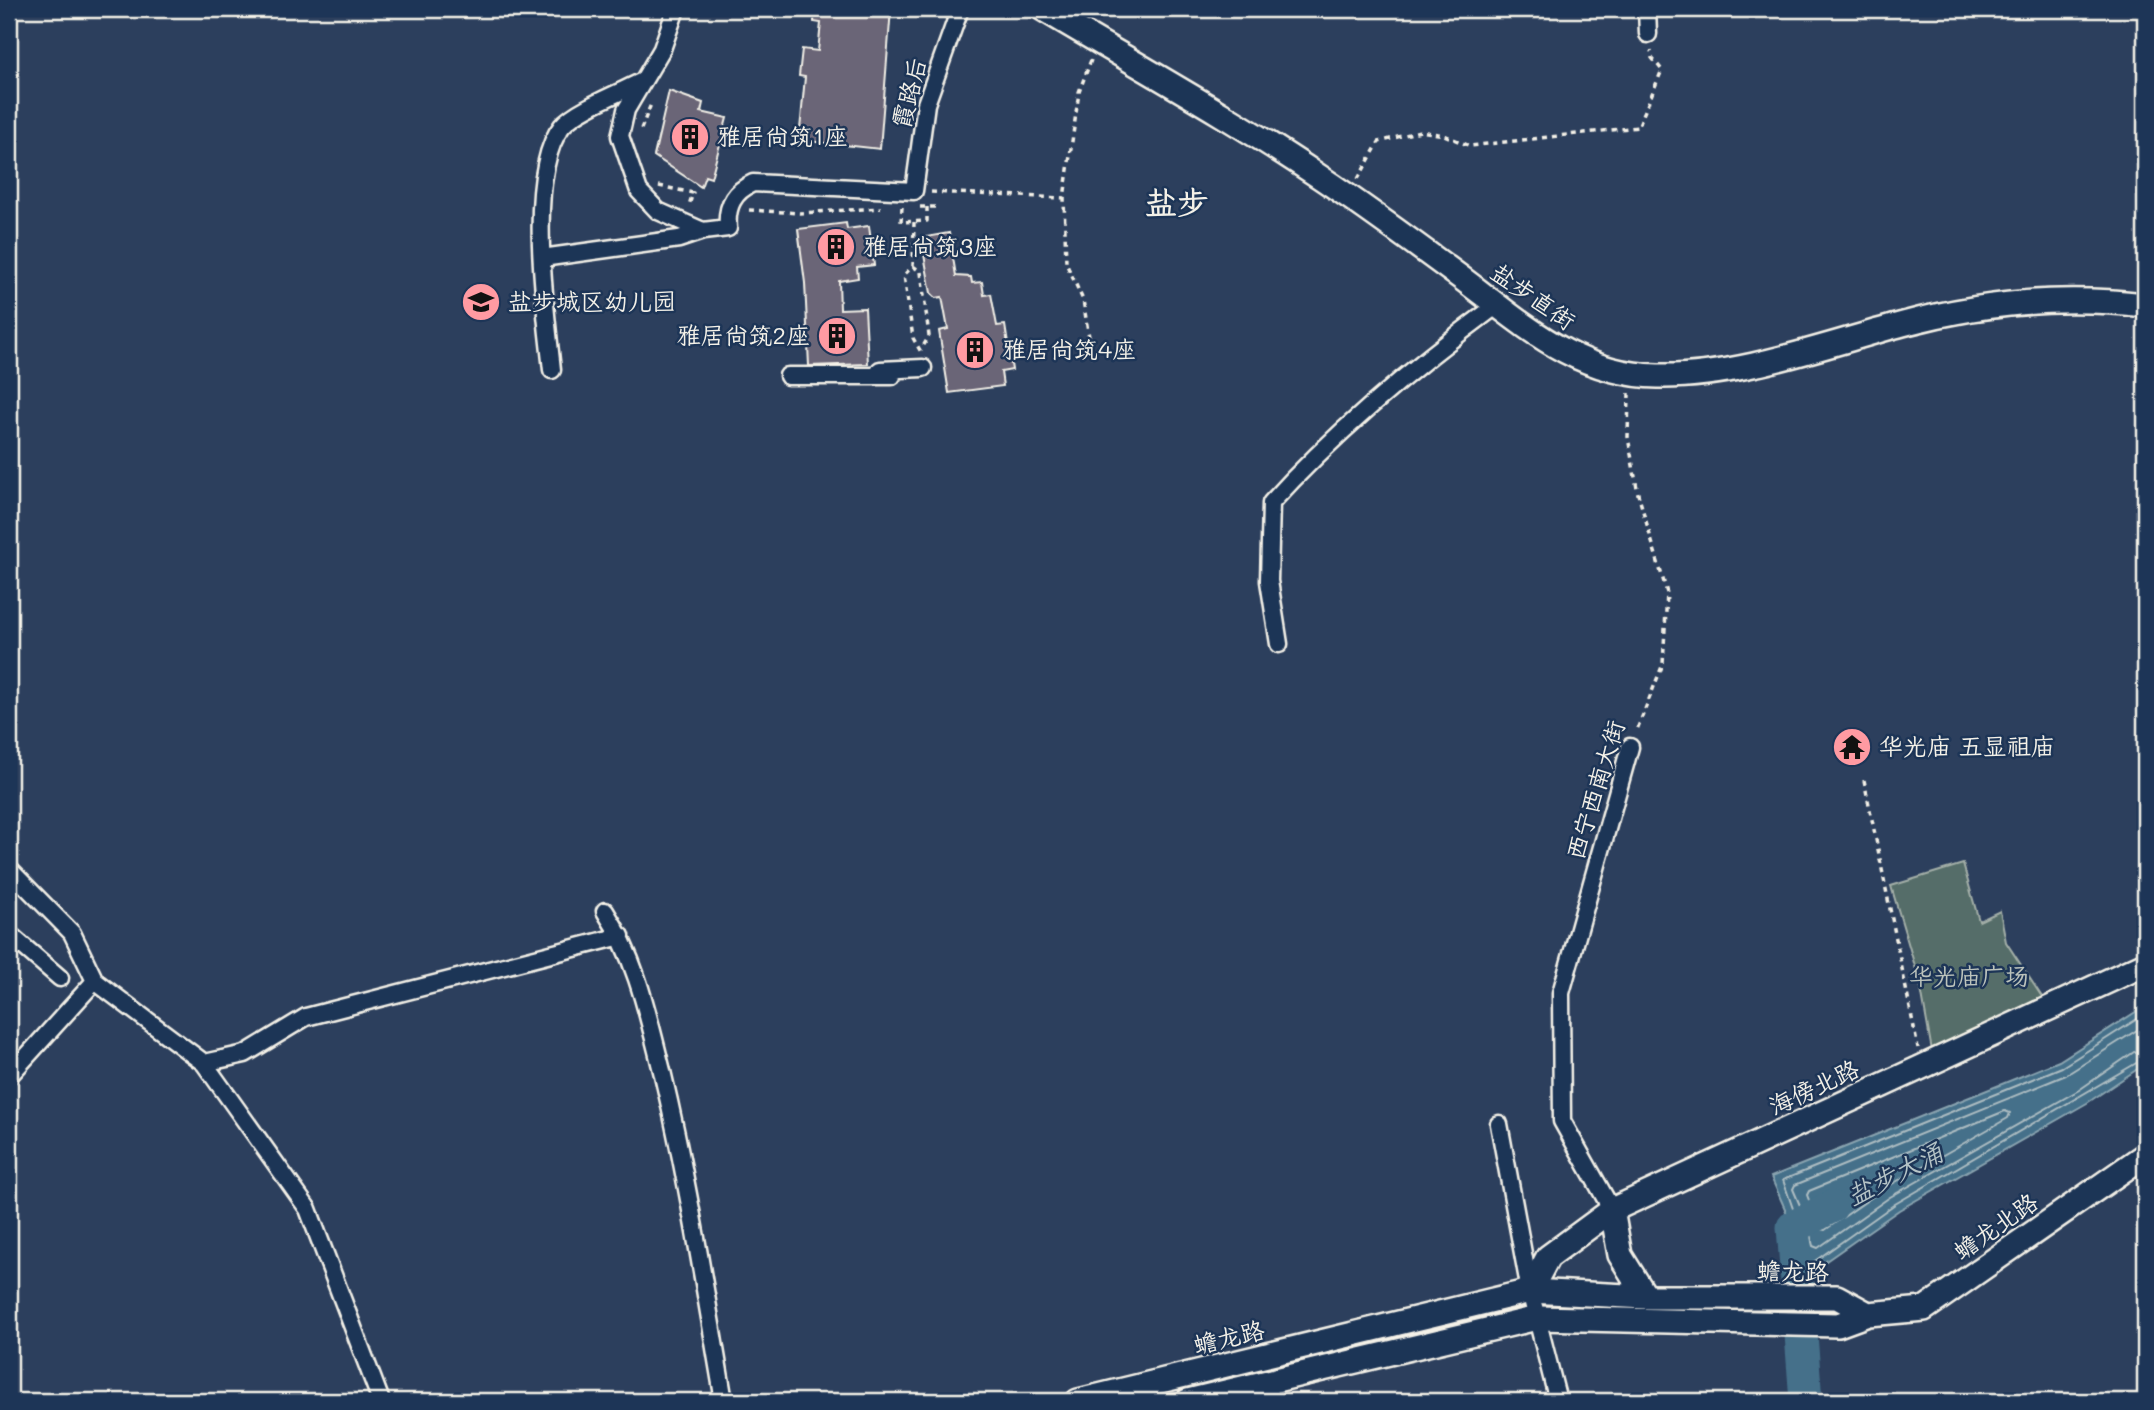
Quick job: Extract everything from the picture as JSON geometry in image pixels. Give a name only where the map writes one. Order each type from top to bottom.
[{"type":"street","points":[[676,9],[662,49],[626,110],[620,136],[639,191],[658,211],[703,231]]},
{"type":"street","name":"霞路后","points":[[915,191],[926,104],[960,9]]},
{"type":"street","points":[[1647,9],[1648,34]]},
{"type":"street","name":"盐步直街","points":[[1058,13],[1100,43],[1348,196],[1534,335],[1600,368],[1661,377],[1756,363],[1954,311],[2007,303],[2061,299],[2145,305]]},
{"type":"street","points":[[552,370],[542,258],[543,177],[554,138],[563,124],[642,82]]},
{"type":"street","points":[[542,258],[679,239],[703,231],[728,228],[729,205],[742,188],[753,183],[915,191]]},
{"type":"street","points":[[1279,644],[1269,581],[1271,503],[1318,454],[1441,347],[1497,305]]},
{"type":"street","points":[[850,374],[864,370],[923,369]]},
{"type":"street","points":[[788,376],[892,376]]},
{"type":"street","name":"西宁西南大街","points":[[1612,1210],[1562,1121],[1561,993],[1630,747]]},
{"type":"street","points":[[9,869],[72,933],[95,981],[204,1063],[308,1209],[381,1401]]},
{"type":"street","points":[[606,911],[621,936],[644,997],[676,1128],[724,1401]]},
{"type":"street","points":[[9,934],[60,978]]},
{"type":"street","points":[[204,1063],[245,1054],[306,1017],[621,936]]},
{"type":"street","name":"海傍北路","points":[[1530,1292],[1548,1257],[1612,1210],[2145,964]]},
{"type":"street","points":[[9,1076],[95,981]]},
{"type":"street","points":[[1499,1124],[1530,1292],[1558,1401]]},
{"type":"street","name":"蟾龙北路","points":[[1868,1314],[1924,1309],[2145,1155]]},
{"type":"street","points":[[1612,1210],[1620,1255],[1646,1297]]},
{"type":"street","name":"蟾龙路","points":[[1078,1401],[1166,1391],[1263,1357],[1530,1292],[1646,1297],[1838,1297],[1868,1314]]},
{"type":"street","points":[[1188,1401],[1270,1392],[1537,1318],[1838,1325],[1868,1314]]},
{"type":"street","points":[[1263,1357],[1270,1392]]},
{"type":"path","points":[[1348,196],[1379,142],[1420,131],[1444,135],[1470,146],[1638,127],[1662,70],[1652,58],[1648,34]]},
{"type":"path","points":[[1093,362],[1083,300],[1066,263],[1064,198],[1079,92],[1087,66],[1100,43]]},
{"type":"path","points":[[638,136],[659,89],[642,82]]},
{"type":"path","points":[[653,185],[693,193],[691,205]]},
{"type":"path","points":[[915,191],[1064,198]]},
{"type":"path","points":[[902,207],[901,222],[927,221],[927,207]]},
{"type":"path","points":[[749,210],[800,213],[936,207]]},
{"type":"path","points":[[914,222],[913,266],[904,275],[913,338],[921,350],[923,369]]},
{"type":"path","points":[[913,266],[921,272],[929,336],[921,350]]},
{"type":"path","name":"西宁西南大街","points":[[1630,374],[1628,438],[1638,494],[1667,593],[1663,664],[1630,747]]},
{"type":"path","points":[[1864,780],[1922,1067]]},
{"type":"green space","name":"华光庙广场","points":[[1963,864],[1979,921],[2000,911],[2006,942],[2042,997],[1932,1051],[1920,983],[1891,886]]},
{"type":"water","points":[[2145,1006],[2145,1064],[2087,1103],[1899,1210],[1803,1277],[1793,1227],[1771,1177],[2059,1061]]},
{"type":"building","points":[[815,9],[891,9],[880,149],[799,140],[805,77],[799,76],[802,49],[818,51],[821,23],[814,22]]},
{"type":"building","name":"雅居尚筑1座","points":[[669,91],[703,103],[701,112],[727,118],[711,178],[705,176],[701,187],[654,156]]},
{"type":"building","points":[[846,223],[847,229],[869,226],[874,265],[857,267],[858,278],[839,281],[840,309],[865,308],[868,364],[809,366],[805,283],[798,229]]},
{"type":"building","points":[[949,233],[956,276],[971,277],[972,283],[982,282],[984,295],[991,294],[997,326],[1005,325],[1012,370],[1001,372],[1003,386],[949,393],[939,331],[948,329],[942,297],[936,298],[931,293],[921,238]]},
{"type":"waterway","name":"盐步大涌","points":[[1806,1401],[1793,1227],[1831,1207]]},
{"type":"place","name":"雅居尚筑1座","points":[[690,137]]},
{"type":"place","name":"雅居尚筑3座","points":[[836,247]]},
{"type":"place","name":"盐步城区幼儿园","points":[[481,302]]},
{"type":"place","name":"雅居尚筑2座","points":[[837,336]]},
{"type":"place","name":"雅居尚筑4座","points":[[975,350]]},
{"type":"place","name":"华光庙 五显祖庙","points":[[1852,747]]},
{"type":"district","name":"盐步","points":[[1177,203]]}]
